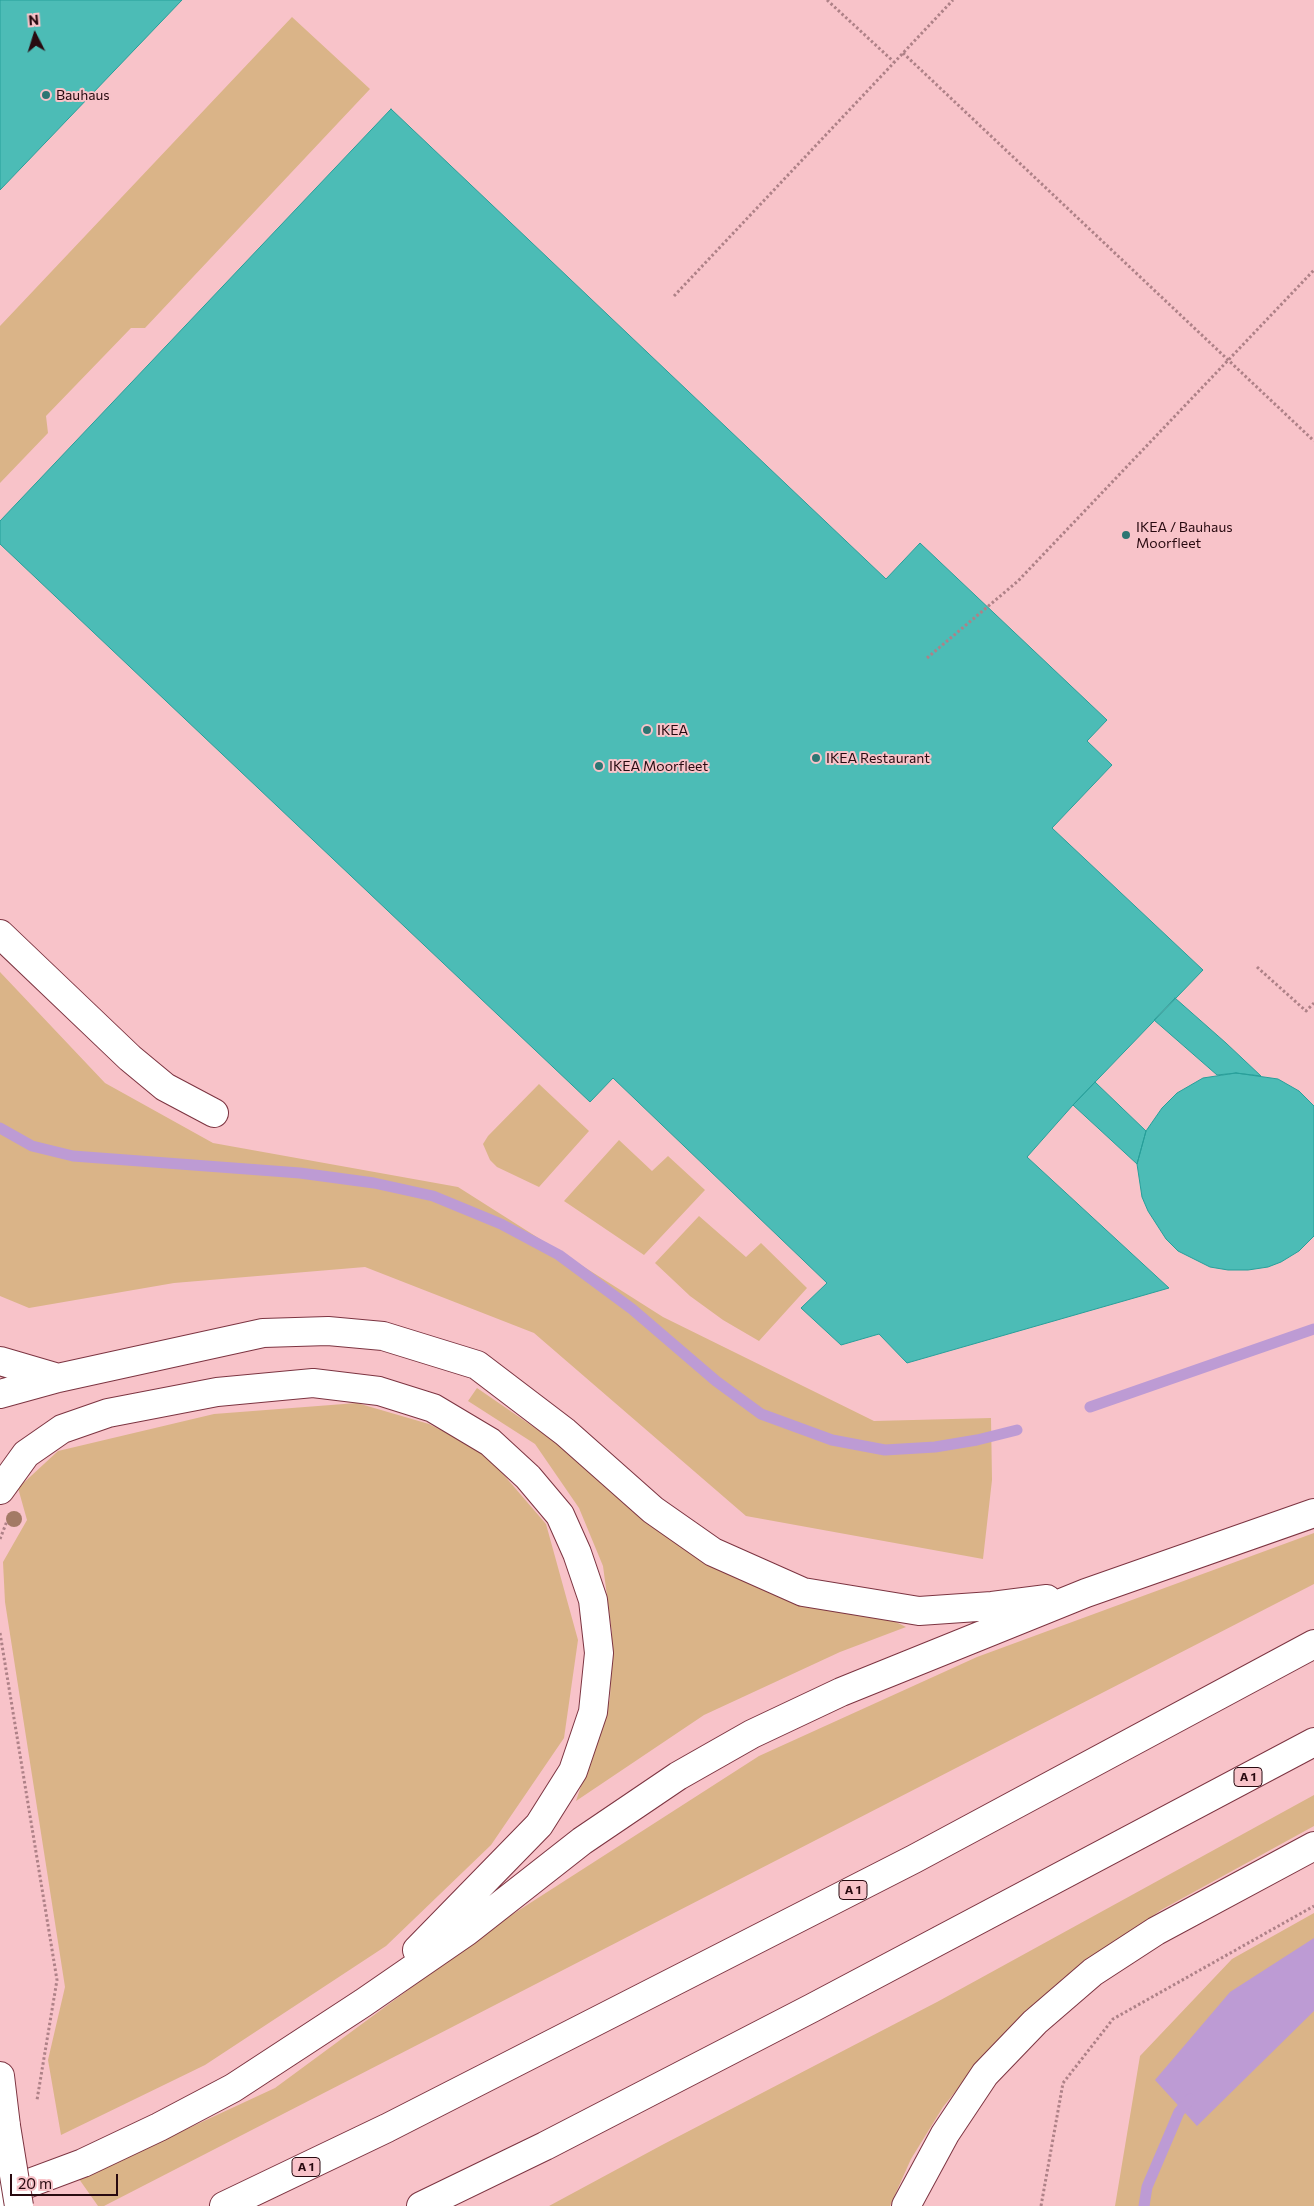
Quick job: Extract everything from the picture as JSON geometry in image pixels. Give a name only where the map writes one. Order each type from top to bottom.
[{"type":"main road","points":[[0,934],[165,1087],[214,1113]]},
{"type":"main road","points":[[0,1394],[58,1378],[263,1332],[328,1331],[383,1336],[477,1366],[565,1432],[652,1510],[705,1546],[803,1592],[919,1611],[992,1606],[1086,1594]]},
{"type":"main road","points":[[0,1360],[58,1378]]},
{"type":"main road","points":[[0,1490],[26,1454],[62,1429],[99,1416],[217,1392],[313,1383],[379,1391],[433,1408],[490,1442],[528,1477],[560,1515],[577,1553],[593,1600],[599,1654],[593,1712],[574,1771],[539,1826],[362,2003]]},
{"type":"main road","points":[[0,2194],[83,2163],[159,2127],[233,2088],[466,1932],[582,1841],[694,1767],[752,1734],[841,1692],[1086,1594],[1314,1513]]},
{"type":"main road","name":"A 1","points":[[224,2206],[387,2128],[914,1859],[1314,1644]]},
{"type":"main road","name":"A 1","points":[[421,2206],[545,2146],[1314,1742]]},
{"type":"main road","points":[[906,2206],[944,2134],[985,2074],[1035,2022],[1093,1972],[1156,1931],[1314,1846]]},
{"type":"main road","points":[[0,2076],[19,2206]]},
{"type":"main road","points":[[451,2206],[545,2146]]},
{"type":"path","points":[[827,0],[894,62]]},
{"type":"path","points":[[674,296],[953,0]]},
{"type":"path","points":[[903,53],[1314,441]]},
{"type":"path","points":[[927,658],[1018,581],[1314,270]]},
{"type":"path","points":[[1257,967],[1306,1011],[1314,1003]]},
{"type":"path","points":[[0,1633],[57,1980],[36,2106]]},
{"type":"path","points":[[1042,2206],[1063,2083],[1113,2019],[1314,1906]]},
{"type":"shaded area","points":[[292,17],[370,89],[145,328],[131,328],[46,416],[48,433],[0,483],[0,326]]},
{"type":"shaded area","points":[[0,972],[105,1083],[213,1143],[458,1187],[663,1317],[874,1421],[991,1418],[992,1480],[983,1559],[746,1516],[534,1333],[365,1267],[174,1283],[29,1308],[0,1296]]},
{"type":"shaded area","points":[[539,1084],[589,1131],[539,1187],[497,1167],[490,1160],[483,1144],[488,1136]]},
{"type":"shaded area","points":[[619,1140],[652,1171],[668,1156],[705,1190],[644,1255],[564,1201]]},
{"type":"shaded area","points":[[699,1216],[746,1257],[761,1243],[807,1288],[759,1341],[723,1320],[690,1296],[655,1263]]},
{"type":"shaded area","points":[[477,1388],[554,1441],[643,1518],[760,1588],[890,1619],[906,1627],[840,1652],[704,1715],[576,1801],[610,1699],[612,1633],[603,1566],[579,1508],[535,1444],[468,1401]]},
{"type":"shaded area","points":[[357,1403],[429,1424],[484,1452],[546,1524],[578,1640],[564,1738],[491,1845],[386,1946],[205,2065],[61,2135],[48,2060],[65,1987],[5,1602],[3,1562],[27,1520],[18,1488],[58,1451],[214,1414]]},
{"type":"shaded area","points":[[1314,1533],[1314,1584],[104,2206],[98,2206],[79,2179],[275,2088],[499,1923],[759,1756],[977,1657]]},
{"type":"shaded area","points":[[1314,1795],[1314,1826],[1161,1910],[1050,1991],[1013,2024],[943,2107],[911,2159],[890,2206],[549,2206],[937,2002]]},
{"type":"shaded area","points":[[1314,1913],[1314,2206],[1115,2206],[1140,2056],[1232,1959]]},
{"type":"shaded area","points":[[1314,1938],[1314,2011],[1197,2126],[1155,2080],[1230,1992]]},
{"type":"building","name":"Bauhaus","points":[[0,0],[182,0],[0,190]]},
{"type":"building","name":"IKEA Moorfleet","points":[[391,109],[886,579],[920,543],[1107,720],[1087,741],[1112,765],[1052,828],[1203,970],[1073,1105],[1027,1157],[1169,1288],[907,1363],[879,1334],[841,1345],[801,1308],[827,1283],[613,1078],[590,1102],[0,544],[0,521]]},
{"type":"building","points":[[1175,998],[1261,1076],[1236,1073],[1217,1075],[1154,1020]]},
{"type":"building","points":[[1236,1073],[1278,1079],[1299,1091],[1314,1106],[1314,1236],[1299,1251],[1281,1262],[1268,1267],[1248,1270],[1228,1270],[1210,1267],[1178,1251],[1166,1239],[1148,1211],[1142,1197],[1137,1164],[1146,1131],[1162,1108],[1177,1093],[1203,1078]]},
{"type":"building","points":[[1095,1082],[1146,1131],[1137,1164],[1073,1105]]},
{"type":"waterway","points":[[0,1128],[32,1146],[73,1156],[300,1173],[374,1183],[433,1196],[501,1224],[559,1255],[632,1309],[716,1381],[761,1414],[832,1440],[885,1450],[935,1447],[977,1440],[1017,1430]]},
{"type":"waterway","points":[[1090,1407],[1314,1329]]},
{"type":"waterway","points":[[1144,2206],[1147,2187],[1179,2112],[1190,2099]]},
{"type":"place","name":"Bauhaus","points":[[46,95]]},
{"type":"place","name":"IKEA / Bauhaus Moorfleet","points":[[1126,535]]},
{"type":"place","name":"IKEA","points":[[647,730]]},
{"type":"place","name":"IKEA Restaurant","points":[[816,758]]},
{"type":"place","name":"IKEA Moorfleet","points":[[599,766]]}]
